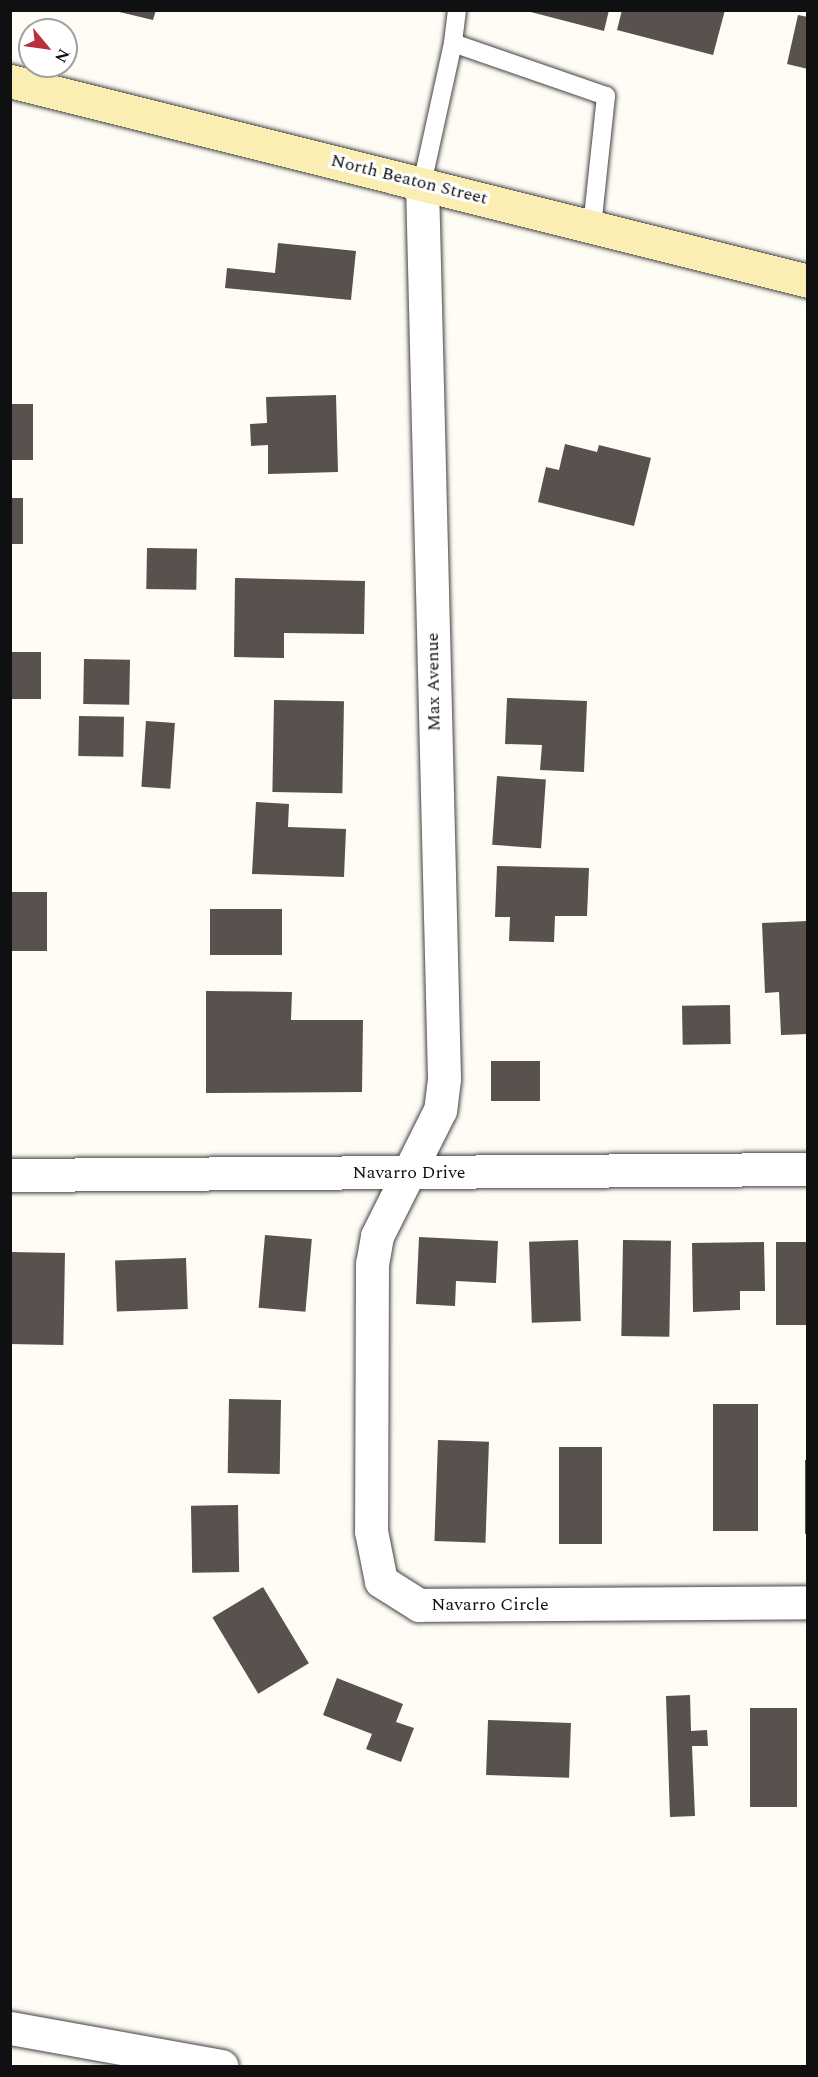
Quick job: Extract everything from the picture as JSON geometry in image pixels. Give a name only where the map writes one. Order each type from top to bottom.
[{"type":"main road","name":"North Beaton Street","points":[[10,81],[807,280]]},
{"type":"street","name":"Max Avenue","points":[[408,1173],[440,1110],[444,1079],[422,184]]},
{"type":"street","name":"Navarro Drive","points":[[10,1175],[807,1169]]},
{"type":"street","name":"Navarro Circle","points":[[408,1173],[377,1236],[372,1263],[371,1531],[381,1581],[418,1605],[807,1602]]},
{"type":"street","points":[[10,2028],[222,2067]]},
{"type":"lane","points":[[422,184],[453,42],[457,10]]},
{"type":"lane","points":[[453,42],[606,96],[592,226]]},
{"type":"building","points":[[111,10],[156,10],[153,20]]},
{"type":"building","points":[[523,10],[609,10],[604,31]]},
{"type":"building","points":[[622,10],[725,10],[713,55],[617,30]]},
{"type":"building","points":[[798,15],[808,17],[808,69],[787,64]]},
{"type":"building","points":[[278,243],[356,251],[351,300],[225,288],[227,268],[275,273]]},
{"type":"building","points":[[336,395],[338,472],[268,474],[268,445],[251,446],[250,424],[267,423],[266,397]]},
{"type":"building","points":[[10,404],[33,404],[33,460],[10,460]]},
{"type":"building","points":[[565,444],[597,452],[599,445],[651,458],[634,526],[538,502],[546,467],[559,470]]},
{"type":"building","points":[[10,498],[23,498],[23,544],[10,544]]},
{"type":"building","points":[[147,548],[197,549],[196,590],[146,589]]},
{"type":"building","points":[[235,578],[365,581],[364,634],[284,633],[284,658],[234,657]]},
{"type":"building","points":[[10,652],[41,652],[41,699],[10,699]]},
{"type":"building","points":[[84,659],[130,660],[129,705],[83,704]]},
{"type":"building","points":[[507,698],[587,701],[584,772],[540,770],[542,745],[505,744]]},
{"type":"building","points":[[274,700],[344,701],[342,793],[272,792]]},
{"type":"building","points":[[79,716],[124,717],[123,757],[78,756]]},
{"type":"building","points":[[146,721],[175,723],[170,789],[141,787]]},
{"type":"building","points":[[497,776],[546,779],[541,848],[492,845]]},
{"type":"building","points":[[256,802],[289,804],[288,827],[346,829],[344,877],[252,874]]},
{"type":"building","points":[[497,866],[589,868],[587,916],[555,916],[554,942],[509,941],[510,917],[495,917]]},
{"type":"building","points":[[10,892],[47,892],[47,951],[10,951]]},
{"type":"building","points":[[210,909],[282,909],[282,955],[210,955]]},
{"type":"building","points":[[808,921],[808,1034],[781,1035],[779,992],[765,993],[762,923]]},
{"type":"building","points":[[206,991],[292,992],[291,1020],[363,1020],[362,1092],[206,1093]]},
{"type":"building","points":[[730,1005],[731,1044],[683,1045],[682,1006]]},
{"type":"building","points":[[491,1061],[540,1061],[540,1101],[491,1101]]},
{"type":"building","points":[[265,1235],[312,1239],[305,1312],[259,1308]]},
{"type":"building","points":[[419,1237],[498,1241],[496,1283],[456,1281],[455,1306],[416,1304]]},
{"type":"building","points":[[578,1240],[581,1321],[532,1323],[529,1242]]},
{"type":"building","points":[[623,1240],[671,1241],[669,1337],[621,1336]]},
{"type":"building","points":[[764,1242],[765,1291],[740,1291],[740,1310],[693,1312],[692,1243]]},
{"type":"building","points":[[776,1242],[808,1242],[808,1325],[776,1325]]},
{"type":"building","points":[[11,1252],[65,1253],[63,1345],[10,1344]]},
{"type":"building","points":[[186,1258],[188,1309],[117,1311],[115,1260]]},
{"type":"building","points":[[229,1399],[281,1400],[280,1474],[228,1473]]},
{"type":"building","points":[[713,1404],[758,1404],[758,1531],[713,1531]]},
{"type":"building","points":[[438,1440],[489,1442],[485,1543],[434,1541]]},
{"type":"building","points":[[559,1447],[602,1447],[602,1544],[559,1544]]},
{"type":"building","points":[[805,1460],[808,1460],[808,1534],[805,1534]]},
{"type":"building","points":[[238,1505],[239,1572],[192,1573],[191,1506]]},
{"type":"building","points":[[263,1587],[309,1663],[258,1694],[212,1617]]},
{"type":"building","points":[[337,1678],[403,1704],[396,1722],[414,1728],[401,1762],[366,1749],[372,1734],[323,1715]]},
{"type":"building","points":[[690,1695],[691,1731],[707,1730],[708,1746],[692,1746],[695,1816],[670,1817],[666,1696]]},
{"type":"building","points":[[750,1708],[797,1708],[797,1807],[750,1807]]},
{"type":"building","points":[[488,1720],[571,1723],[569,1778],[486,1775]]}]
